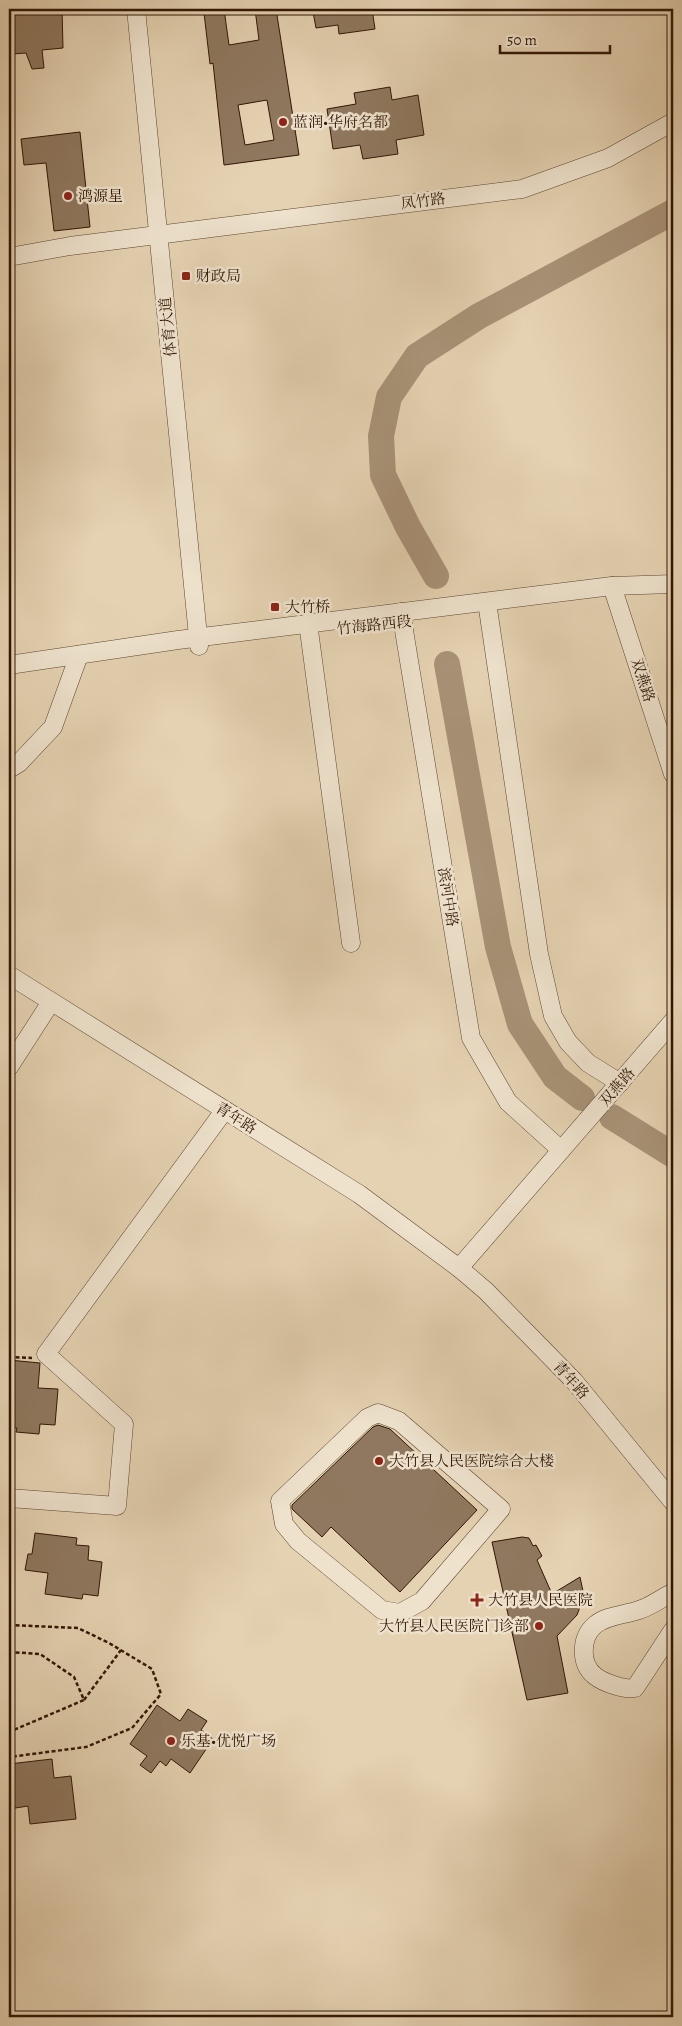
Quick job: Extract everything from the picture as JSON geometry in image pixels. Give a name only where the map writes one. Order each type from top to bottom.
[{"type":"street","name":"体育大道","points":[[136,9],[198,642]]},
{"type":"street","name":"凤竹路","points":[[9,257],[70,246],[522,189],[608,158],[673,122]]},
{"type":"street","name":"竹海路西段","points":[[9,674],[77,660],[198,642],[673,584]]},
{"type":"street","name":"竹海路西段","points":[[614,590],[673,593]]},
{"type":"street","name":"双燕路","points":[[614,590],[673,774]]},
{"type":"street","points":[[487,607],[540,954],[553,1016],[568,1042],[588,1063],[620,1083]]},
{"type":"street","name":"滨河中路","points":[[402,617],[471,1038],[508,1102],[562,1150]]},
{"type":"street","points":[[309,627],[351,943]]},
{"type":"street","name":"竹海路西段","points":[[9,665],[77,660]]},
{"type":"street","points":[[9,769],[18,763],[53,727],[77,660]]},
{"type":"street","name":"青年路","points":[[9,975],[359,1194],[459,1268],[486,1291],[574,1381],[673,1502]]},
{"type":"street","points":[[9,1067],[51,1002]]},
{"type":"street","name":"双燕路","points":[[562,1150],[673,1021]]},
{"type":"street","points":[[9,1498],[117,1506],[124,1424],[46,1354],[224,1111]]},
{"type":"street","points":[[459,1268],[562,1150]]},
{"type":"street","points":[[378,1413],[398,1421],[501,1509],[422,1601],[400,1613],[382,1610],[298,1540],[284,1524],[280,1502],[367,1418],[378,1413]]},
{"type":"street","points":[[670,1594],[640,1610],[609,1618],[595,1625],[586,1637],[584,1653],[586,1664],[597,1678],[629,1689],[636,1688],[673,1630]]},
{"type":"path","points":[[9,1356],[34,1358]]},
{"type":"path","points":[[9,1626],[78,1628],[121,1650],[152,1669],[161,1694],[132,1728],[86,1747],[9,1757]]},
{"type":"path","points":[[9,1732],[84,1700],[121,1650]]},
{"type":"path","points":[[9,1652],[40,1654],[74,1677],[84,1700]]},
{"type":"building","points":[[9,9],[62,9],[63,48],[42,50],[44,68],[32,69],[26,53],[12,54],[11,48],[9,49]]},
{"type":"building","points":[[207,9],[224,9],[229,45],[259,40],[255,9],[276,9],[299,155],[224,165],[213,63],[210,64],[204,13]],"holes":[[[267,100],[274,140],[245,145],[238,105]]]},
{"type":"building","points":[[316,9],[372,9],[375,29],[339,34],[338,25],[316,28],[313,12]]},
{"type":"building","name":"蓝润•华府名都","points":[[390,87],[392,100],[418,95],[424,135],[396,140],[398,154],[363,159],[360,145],[333,149],[327,109],[356,104],[354,93]]},
{"type":"building","name":"鸿源星","points":[[80,132],[90,227],[54,231],[46,163],[24,165],[21,139]]},
{"type":"building","points":[[9,1360],[40,1363],[38,1388],[58,1389],[55,1425],[40,1424],[39,1434],[16,1432],[17,1428],[9,1427]]},
{"type":"building","name":"大竹县人民医院综合大楼","points":[[378,1425],[390,1429],[477,1510],[400,1592],[331,1527],[322,1537],[292,1509],[292,1505],[373,1427]]},
{"type":"building","points":[[35,1533],[77,1538],[76,1545],[89,1546],[88,1560],[102,1562],[98,1596],[83,1594],[82,1599],[45,1594],[48,1573],[25,1570],[28,1554],[32,1554]]},
{"type":"building","name":"大竹县人民医院门诊部","points":[[522,1537],[529,1538],[533,1546],[536,1545],[542,1556],[537,1560],[552,1594],[580,1577],[584,1596],[577,1615],[557,1636],[568,1693],[527,1700],[492,1542]]},
{"type":"building","name":"乐基•优悦广场","points":[[157,1705],[180,1721],[188,1709],[207,1721],[201,1730],[213,1739],[190,1773],[171,1759],[166,1766],[160,1761],[151,1773],[140,1765],[147,1756],[130,1744]]},
{"type":"building","points":[[52,1759],[54,1778],[71,1776],[76,1819],[30,1824],[28,1806],[9,1809],[9,1764]]},
{"type":"waterway","points":[[436,576],[408,527],[383,475],[381,436],[389,397],[417,356],[479,316],[673,212]]},
{"type":"waterway","points":[[447,664],[498,947],[520,1024],[555,1077],[582,1098]]},
{"type":"waterway","points":[[612,1117],[673,1155]]},
{"type":"place","name":"蓝润•华府名都","points":[[283,122]]},
{"type":"place","name":"鸿源星","points":[[68,196]]},
{"type":"place","name":"财政局","points":[[186,276]]},
{"type":"place","name":"大竹桥","points":[[275,607]]},
{"type":"place","name":"大竹县人民医院综合大楼","points":[[379,1461]]},
{"type":"place","name":"大竹县人民医院","points":[[477,1600]]},
{"type":"place","name":"大竹县人民医院门诊部","points":[[539,1626]]},
{"type":"place","name":"乐基•优悦广场","points":[[171,1741]]}]
